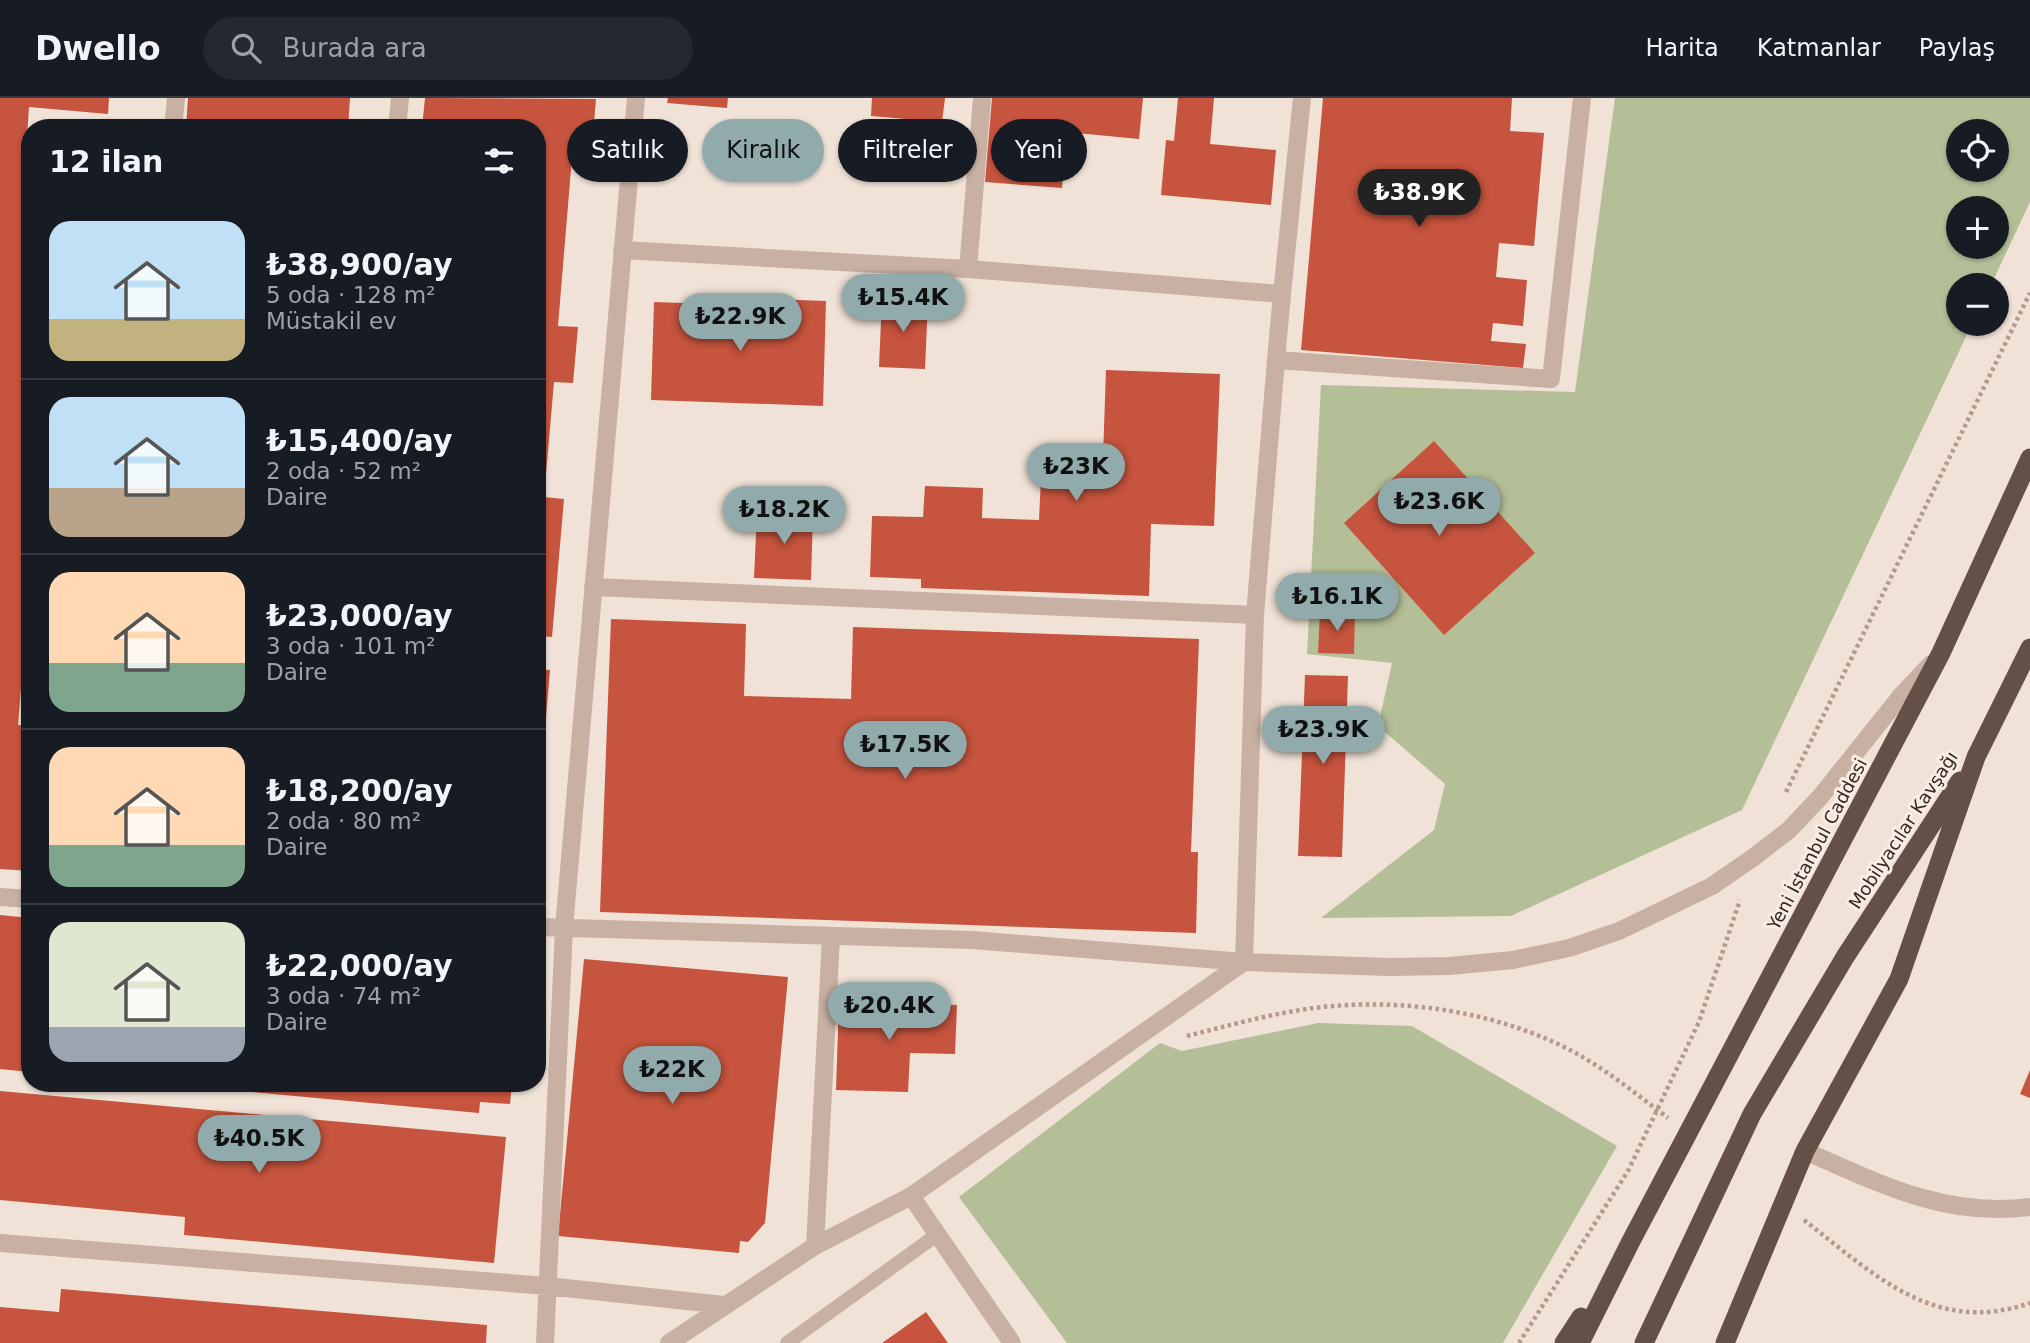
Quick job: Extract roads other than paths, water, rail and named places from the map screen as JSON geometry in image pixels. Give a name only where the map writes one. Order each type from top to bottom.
[{"type":"highway","name":"Yeni İstanbul Caddesi","points":[[1630,1244],[1941,653],[2030,458]]},
{"type":"highway","points":[[1976,757],[2030,648]]},
{"type":"highway","name":"Mobilyacılar Kavşağı","points":[[1725,1343],[1805,1151],[1899,979],[1976,757]]},
{"type":"highway","name":"Mobilyacılar Kavşağı","points":[[1644,1343],[1752,1114],[1844,957],[1976,757]]},
{"type":"highway","points":[[1564,1343],[1630,1244]]},
{"type":"highway","points":[[1580,1343],[1630,1244]]},
{"type":"street","points":[[174,119],[176,98]]},
{"type":"street","points":[[398,119],[400,98]]},
{"type":"street","points":[[545,1343],[564,928],[636,98]]},
{"type":"street","points":[[968,269],[982,98]]},
{"type":"street","points":[[1244,962],[1255,615],[1282,294],[1302,98]]},
{"type":"street","points":[[1276,360],[1551,379],[1582,98]]},
{"type":"street","points":[[622,250],[968,269],[1282,294]]},
{"type":"street","points":[[593,587],[1255,615]]},
{"type":"street","points":[[546,927],[972,940],[1244,962],[1388,967],[1449,966],[1524,958],[1569,948],[1619,931],[1667,909],[1712,886],[1789,830],[1821,796],[1900,697],[1941,653]]},
{"type":"street","points":[[0,897],[21,898]]},
{"type":"street","points":[[815,1246],[831,937]]},
{"type":"street","points":[[669,1343],[815,1246],[911,1196],[1244,962]]},
{"type":"street","points":[[1805,1151],[1884,1186],[1921,1199],[1963,1208],[2003,1210],[2030,1207]]},
{"type":"street","points":[[911,1196],[1012,1343]]},
{"type":"street","points":[[0,1243],[547,1286],[724,1305]]},
{"type":"lane","points":[[787,1343],[938,1234]]}]
